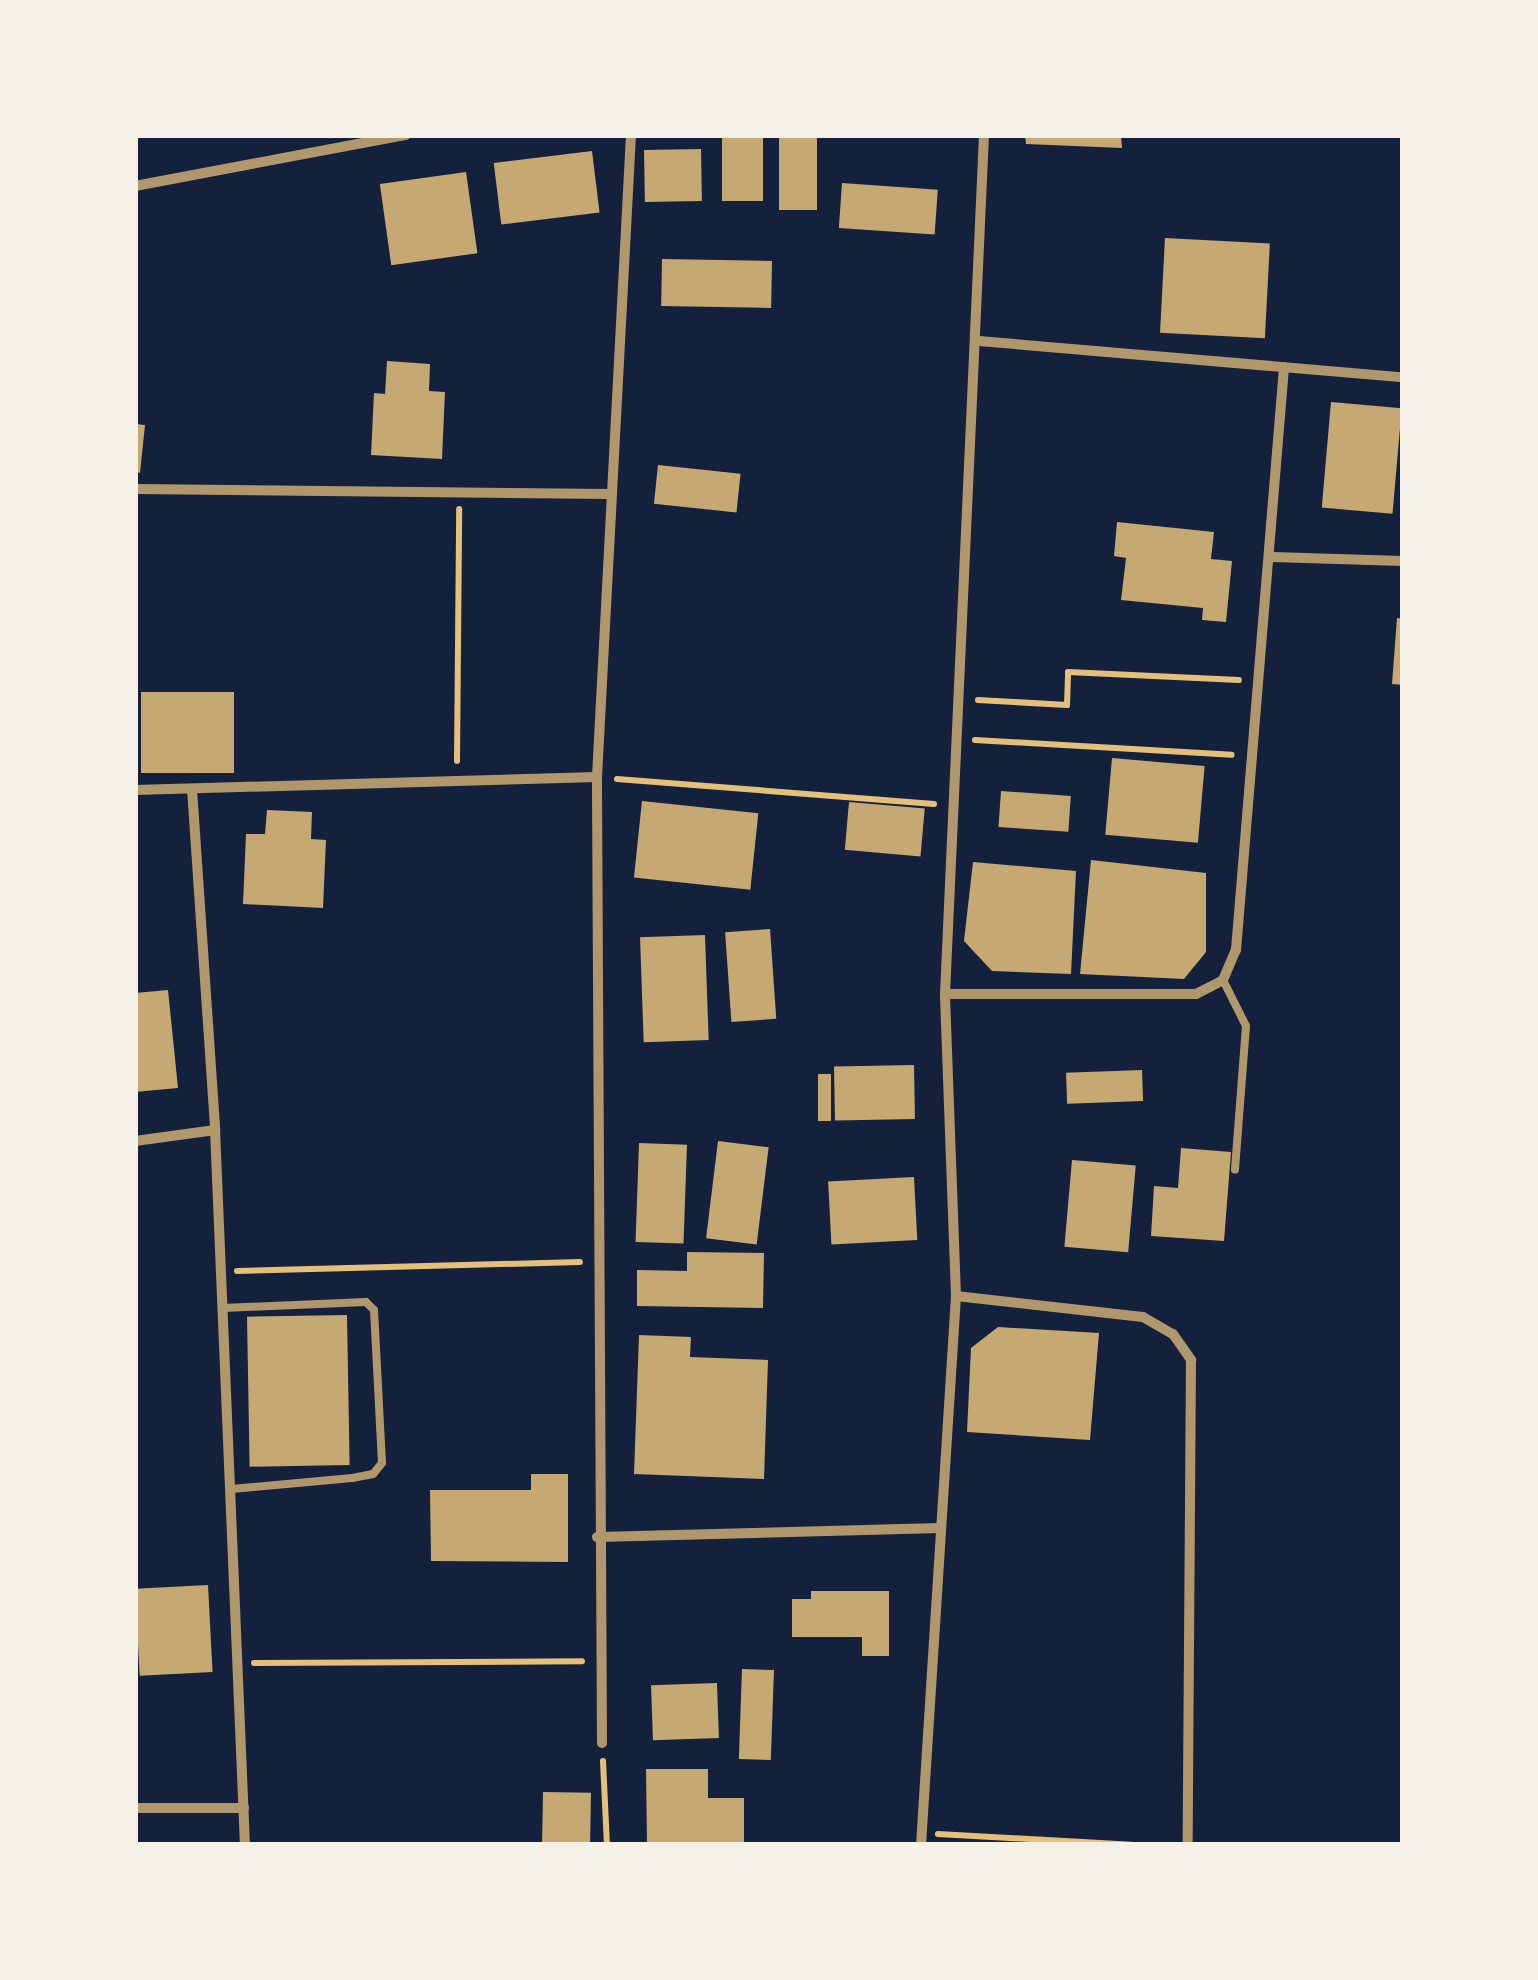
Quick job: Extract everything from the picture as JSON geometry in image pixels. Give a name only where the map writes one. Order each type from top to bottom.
[{"type":"street","points":[[135,186],[406,135]]},
{"type":"street","points":[[602,1744],[597,1537],[596,777],[631,135]]},
{"type":"street","points":[[921,1839],[956,1296],[944,994],[979,341],[984,135]]},
{"type":"street","points":[[979,341],[1403,377]]},
{"type":"street","points":[[944,994],[1196,994],[1223,980],[1236,950],[1272,557],[1284,366]]},
{"type":"street","points":[[135,489],[609,494]]},
{"type":"street","points":[[1272,557],[1403,562]]},
{"type":"street","points":[[135,790],[596,777]]},
{"type":"street","points":[[192,788],[215,1130],[246,1845]]},
{"type":"street","points":[[135,1141],[215,1130]]},
{"type":"street","points":[[956,1296],[1143,1317],[1173,1334],[1191,1360],[1188,1845]]},
{"type":"street","points":[[597,1537],[940,1528]]},
{"type":"street","points":[[135,1808],[244,1808]]},
{"type":"lane","points":[[1223,980],[1246,1026],[1236,1170]]},
{"type":"lane","points":[[223,1308],[366,1302],[374,1310],[382,1463],[373,1474],[352,1478],[230,1489]]},
{"type":"path","points":[[457,781],[459,492]]},
{"type":"path","points":[[961,700],[1067,705],[1068,672],[1260,680]]},
{"type":"path","points":[[958,740],[1254,756]]},
{"type":"path","points":[[596,777],[955,806]]},
{"type":"path","points":[[221,1271],[597,1261]]},
{"type":"path","points":[[238,1664],[600,1661]]},
{"type":"path","points":[[602,1744],[607,1845]]},
{"type":"path","points":[[921,1839],[1132,1845]]},
{"type":"building","points":[[722,135],[763,135],[763,201],[722,201]]},
{"type":"building","points":[[779,135],[817,135],[817,210],[779,210]]},
{"type":"building","points":[[1025,135],[1121,135],[1122,148],[1026,144]]},
{"type":"building","points":[[701,149],[702,201],[645,202],[644,150]]},
{"type":"building","points":[[592,151],[600,213],[501,225],[494,163]]},
{"type":"building","points":[[466,172],[477,253],[391,265],[380,184]]},
{"type":"building","points":[[842,183],[938,190],[935,235],[839,228]]},
{"type":"building","points":[[1165,238],[1270,243],[1265,338],[1160,333]]},
{"type":"building","points":[[662,259],[772,261],[771,308],[661,306]]},
{"type":"building","points":[[387,361],[430,364],[429,391],[445,392],[442,459],[371,455],[374,393],[385,394]]},
{"type":"building","points":[[1331,402],[1402,408],[1392,514],[1322,508]]},
{"type":"building","points":[[135,424],[145,425],[140,473],[135,472]]},
{"type":"building","points":[[658,465],[741,474],[736,512],[654,504]]},
{"type":"building","points":[[1117,522],[1214,532],[1211,559],[1232,561],[1226,622],[1202,620],[1203,608],[1121,600],[1126,558],[1114,556]]},
{"type":"building","points":[[1397,618],[1403,619],[1403,685],[1392,684]]},
{"type":"building","points":[[141,692],[234,692],[234,773],[141,773]]},
{"type":"building","points":[[1112,758],[1205,766],[1198,843],[1105,835]]},
{"type":"building","points":[[1001,791],[1071,796],[1068,832],[998,827]]},
{"type":"building","points":[[642,801],[758,813],[750,890],[634,878]]},
{"type":"building","points":[[849,802],[925,809],[921,856],[845,850]]},
{"type":"building","points":[[267,810],[312,812],[311,839],[326,840],[323,908],[243,904],[246,834],[265,834]]},
{"type":"building","points":[[1091,860],[1206,873],[1206,952],[1184,979],[1080,974]]},
{"type":"building","points":[[973,862],[1076,871],[1071,974],[992,971],[964,941]]},
{"type":"building","points":[[770,929],[776,1019],[731,1022],[725,932]]},
{"type":"building","points":[[705,935],[709,1040],[644,1042],[640,937]]},
{"type":"building","points":[[168,990],[178,1088],[135,1092],[135,993]]},
{"type":"building","points":[[914,1065],[915,1119],[835,1120],[834,1066]]},
{"type":"building","points":[[1142,1070],[1143,1101],[1067,1104],[1066,1073]]},
{"type":"building","points":[[818,1074],[831,1074],[831,1121],[818,1121]]},
{"type":"building","points":[[718,1141],[769,1147],[757,1244],[706,1238]]},
{"type":"building","points":[[639,1143],[687,1145],[684,1244],[636,1242]]},
{"type":"building","points":[[1181,1148],[1231,1152],[1224,1241],[1151,1236],[1154,1186],[1178,1188]]},
{"type":"building","points":[[1072,1160],[1136,1166],[1128,1252],[1064,1247]]},
{"type":"building","points":[[914,1177],[917,1240],[831,1244],[828,1182]]},
{"type":"building","points":[[687,1252],[764,1253],[763,1308],[637,1306],[637,1270],[687,1271]]},
{"type":"building","points":[[347,1315],[350,1465],[250,1467],[247,1317]]},
{"type":"building","points":[[998,1327],[1099,1333],[1090,1440],[967,1432],[971,1348]]},
{"type":"building","points":[[639,1335],[691,1337],[690,1357],[768,1360],[764,1479],[634,1474]]},
{"type":"building","points":[[531,1474],[568,1474],[568,1562],[431,1561],[430,1490],[531,1490]]},
{"type":"building","points":[[208,1585],[213,1672],[140,1676],[135,1589]]},
{"type":"building","points":[[811,1591],[889,1591],[889,1656],[862,1656],[862,1637],[792,1637],[792,1599],[811,1599]]},
{"type":"building","points":[[742,1669],[774,1670],[771,1760],[739,1759]]},
{"type":"building","points":[[717,1683],[719,1738],[653,1740],[651,1685]]},
{"type":"building","points":[[646,1769],[708,1769],[708,1798],[744,1798],[744,1845],[647,1845]]},
{"type":"building","points":[[543,1792],[591,1793],[590,1845],[542,1845]]}]
